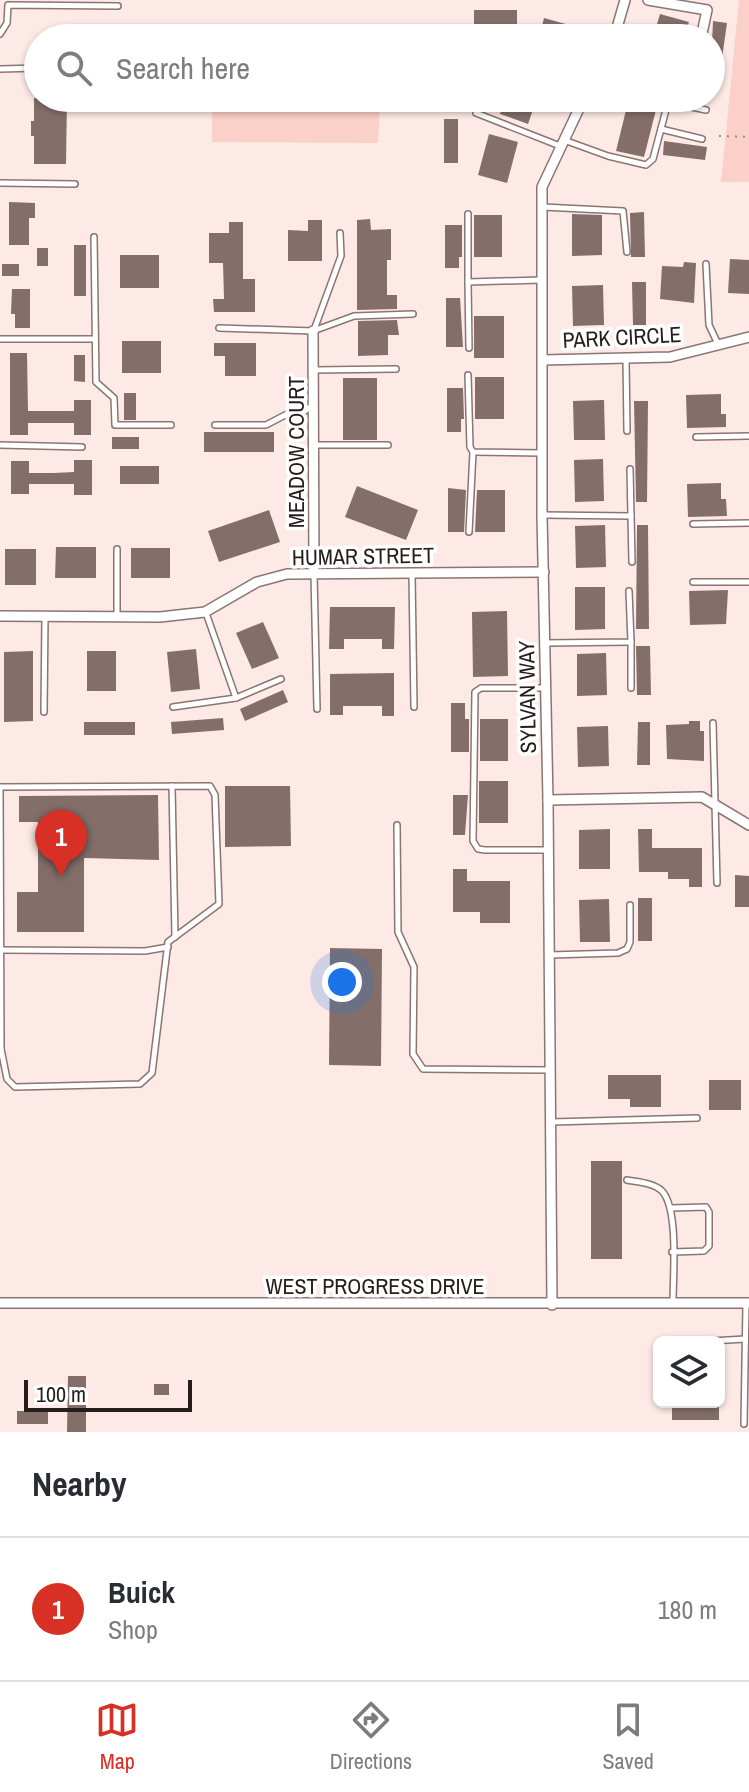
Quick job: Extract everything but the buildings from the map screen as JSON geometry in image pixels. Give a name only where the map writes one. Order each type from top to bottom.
[{"type":"street","points":[[618,24],[625,0]]},
{"type":"street","points":[[648,0],[708,5]]},
{"type":"street","name":"SYLVAN WAY","points":[[552,1305],[542,515],[542,187],[577,112]]},
{"type":"street","name":"MEADOW COURT","points":[[313,331],[314,573]]},
{"type":"street","name":"PARK CIRCLE","points":[[543,360],[670,357],[749,337]]},
{"type":"street","name":"HUMAR STREET","points":[[0,616],[160,617],[205,612],[257,582],[272,577],[314,573],[544,572]]},
{"type":"street","points":[[548,800],[702,797],[749,825]]},
{"type":"street","name":"WEST PROGRESS DRIVE","points":[[0,1303],[748,1303]]},
{"type":"lane","points":[[0,34],[7,23],[8,5],[118,6]]},
{"type":"lane","points":[[0,69],[24,68]]},
{"type":"lane","points":[[476,113],[562,143],[646,165],[653,159],[665,112]]},
{"type":"lane","points":[[661,129],[702,139]]},
{"type":"lane","points":[[0,183],[75,184]]},
{"type":"lane","points":[[542,207],[623,211],[627,252]]},
{"type":"lane","points":[[468,214],[469,348]]},
{"type":"lane","points":[[313,331],[341,256],[340,233]]},
{"type":"lane","points":[[94,237],[96,382],[114,398],[115,425],[171,425]]},
{"type":"lane","points":[[706,264],[709,325],[718,344]]},
{"type":"lane","points":[[468,282],[542,280]]},
{"type":"lane","points":[[219,328],[313,331],[354,316],[413,314]]},
{"type":"lane","points":[[0,339],[95,339]]},
{"type":"lane","points":[[626,358],[627,431]]},
{"type":"lane","points":[[314,370],[396,369]]},
{"type":"lane","points":[[468,375],[470,447],[473,452],[469,532]]},
{"type":"lane","points":[[215,425],[266,425],[289,413],[305,411],[314,403]]},
{"type":"lane","points":[[696,437],[749,436]]},
{"type":"lane","points":[[0,445],[82,447]]},
{"type":"lane","points":[[315,445],[388,445]]},
{"type":"lane","points":[[473,452],[542,453]]},
{"type":"lane","points":[[630,469],[632,562]]},
{"type":"lane","points":[[542,515],[631,516]]},
{"type":"lane","points":[[693,524],[749,523]]},
{"type":"lane","points":[[117,549],[117,617]]},
{"type":"lane","points":[[314,573],[317,709]]},
{"type":"lane","points":[[412,573],[414,707]]},
{"type":"lane","points":[[693,582],[749,582]]},
{"type":"lane","points":[[629,591],[631,688]]},
{"type":"lane","points":[[205,612],[236,698]]},
{"type":"lane","points":[[44,712],[45,616]]},
{"type":"lane","points":[[544,643],[631,642]]},
{"type":"lane","points":[[173,707],[236,698],[281,679]]},
{"type":"lane","points":[[545,688],[481,688],[475,692],[473,841],[478,849],[485,850],[548,850]]},
{"type":"lane","points":[[713,723],[717,883]]},
{"type":"lane","points":[[172,786],[175,937]]},
{"type":"lane","points":[[210,786],[215,795],[219,904],[168,942],[152,1073],[140,1084],[15,1087],[7,1079],[1,1049],[0,787],[210,786]]},
{"type":"lane","points":[[397,825],[398,932],[414,967],[413,1054],[423,1069],[550,1070]]},
{"type":"lane","points":[[549,955],[618,953],[627,949],[630,942],[630,905]]},
{"type":"lane","points":[[1,950],[145,951],[168,947]]},
{"type":"lane","points":[[551,1122],[697,1118]]},
{"type":"lane","points":[[627,1180],[655,1186],[663,1192],[671,1208],[673,1304]]},
{"type":"lane","points":[[671,1208],[706,1207],[709,1212],[709,1246],[704,1251],[672,1252]]},
{"type":"lane","points":[[744,1424],[748,1303]]},
{"type":"lane","points":[[725,1340],[745,1339]]},
{"type":"path","points":[[719,136],[749,137]]},
{"type":"shaded area","points":[[739,0],[749,0],[749,182],[721,182]]},
{"type":"shaded area","points":[[212,112],[380,112],[378,143],[212,142]]},
{"type":"place","name":"Buick","points":[[61,876]]}]
